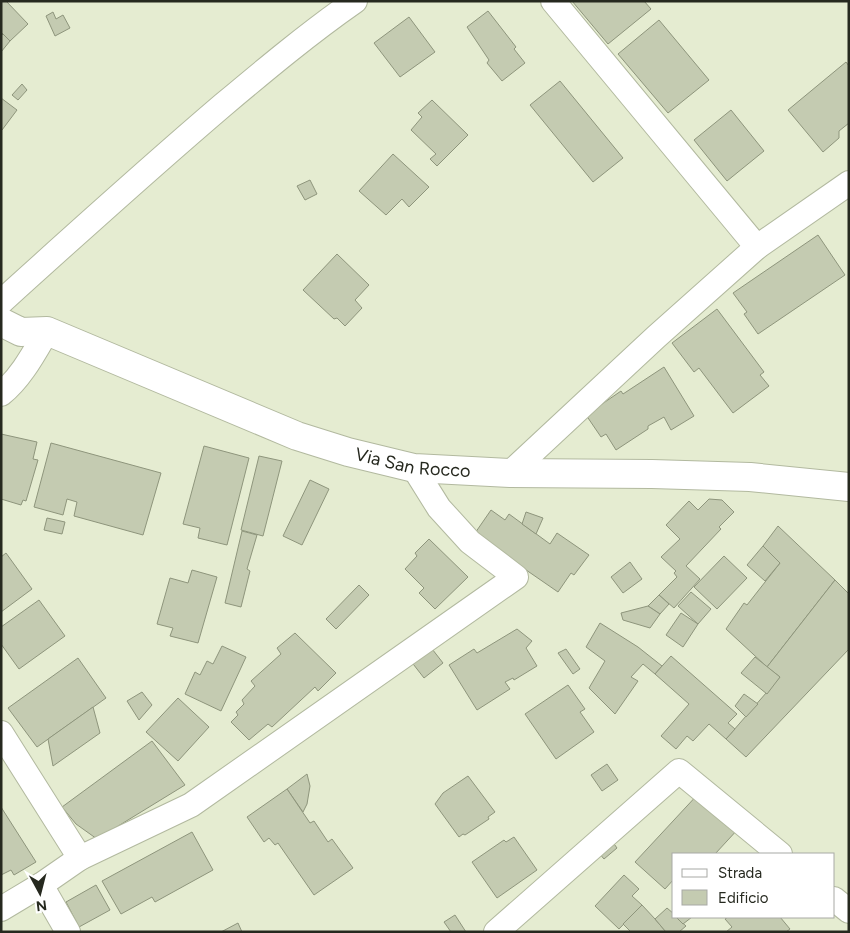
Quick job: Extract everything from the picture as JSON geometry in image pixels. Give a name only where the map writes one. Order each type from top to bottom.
[{"type":"street","points":[[1,302],[146,170],[270,66],[355,1]]},
{"type":"street","points":[[553,1],[757,247]]},
{"type":"street","points":[[510,473],[656,337],[757,247],[849,183]]},
{"type":"street","name":"Via San Rocco","points":[[1,322],[20,332],[47,331],[297,436],[348,452],[414,468],[510,473],[750,477],[849,487]]},
{"type":"street","points":[[1,394],[9,388],[29,362],[47,331]]},
{"type":"street","points":[[1,909],[41,886],[80,858],[191,805],[516,577],[464,535],[439,508],[414,468]]},
{"type":"street","points":[[1,733],[80,858]]},
{"type":"street","points":[[496,932],[679,772],[779,853]]},
{"type":"street","points":[[41,886],[68,932]]},
{"type":"street","points":[[835,900],[849,912]]},
{"type":"building","points":[[1,1],[6,1],[28,24],[10,41],[1,32]]},
{"type":"building","points":[[572,1],[644,1],[651,9],[608,44]]},
{"type":"building","points":[[488,11],[516,47],[514,49],[525,63],[502,81],[487,63],[489,60],[467,27]]},
{"type":"building","points":[[53,12],[56,19],[63,15],[70,28],[55,36],[46,16]]},
{"type":"building","points":[[409,17],[435,52],[400,77],[374,43]]},
{"type":"building","points":[[659,20],[709,80],[668,113],[618,54]]},
{"type":"building","points":[[3,34],[10,41],[1,52],[1,36]]},
{"type":"building","points":[[846,62],[849,66],[849,123],[839,131],[839,138],[823,152],[788,110]]},
{"type":"building","points":[[560,81],[623,158],[593,182],[530,105]]},
{"type":"building","points":[[22,84],[27,90],[18,100],[12,95]]},
{"type":"building","points":[[1,98],[17,110],[2,130],[1,130]]},
{"type":"building","points":[[432,100],[468,135],[437,166],[430,159],[436,154],[411,130],[422,117],[418,113]]},
{"type":"building","points":[[731,110],[764,151],[727,181],[694,140]]},
{"type":"building","points":[[393,154],[429,187],[409,207],[402,199],[386,215],[359,191]]},
{"type":"building","points":[[310,180],[317,194],[305,200],[297,186]]},
{"type":"building","points":[[818,235],[845,275],[758,334],[744,314],[747,312],[733,293]]},
{"type":"building","points":[[337,254],[369,285],[355,300],[362,308],[345,326],[337,318],[334,319],[303,290]]},
{"type":"building","points":[[717,309],[764,372],[760,375],[769,386],[733,413],[699,368],[694,372],[672,343]]},
{"type":"building","points":[[664,367],[694,416],[671,430],[664,417],[648,426],[648,429],[616,450],[606,434],[601,437],[586,415],[621,391],[623,394]]},
{"type":"building","points":[[1,434],[37,442],[33,459],[38,460],[26,501],[23,500],[21,505],[1,499]]},
{"type":"building","points":[[51,443],[161,473],[143,535],[74,516],[77,502],[67,499],[63,515],[34,507]]},
{"type":"building","points":[[204,446],[249,458],[227,545],[198,538],[200,528],[183,524]]},
{"type":"building","points":[[259,456],[282,461],[263,536],[241,530]]},
{"type":"building","points":[[310,480],[329,489],[302,545],[283,536]]},
{"type":"building","points":[[709,499],[722,500],[734,512],[719,527],[721,529],[686,566],[700,579],[674,608],[659,595],[677,577],[674,573],[676,571],[661,557],[680,539],[666,525],[689,501],[698,510]]},
{"type":"building","points":[[491,510],[505,520],[509,514],[550,544],[557,533],[589,555],[574,575],[571,573],[558,592],[473,536]]},
{"type":"building","points":[[526,512],[543,518],[536,534],[522,524]]},
{"type":"building","points":[[47,518],[65,522],[62,534],[44,530]]},
{"type":"building","points":[[778,526],[835,580],[767,667],[726,629],[744,603],[747,605],[780,563],[763,546]]},
{"type":"building","points":[[242,531],[257,535],[247,569],[250,571],[241,607],[225,603]]},
{"type":"building","points":[[429,539],[468,577],[435,609],[419,593],[424,588],[405,569],[417,556],[415,553]]},
{"type":"building","points":[[763,546],[780,563],[765,581],[747,565]]},
{"type":"building","points":[[6,553],[32,589],[1,612],[1,557]]},
{"type":"building","points":[[724,556],[747,578],[717,609],[694,587]]},
{"type":"building","points":[[630,562],[642,579],[623,593],[611,577]]},
{"type":"building","points":[[192,570],[217,577],[198,643],[170,636],[173,628],[157,624],[170,578],[188,583]]},
{"type":"building","points":[[835,580],[849,594],[849,649],[746,757],[726,739],[780,677],[767,667]]},
{"type":"building","points":[[359,585],[369,595],[336,629],[326,619]]},
{"type":"building","points":[[691,592],[711,609],[698,624],[678,606]]},
{"type":"building","points":[[659,595],[669,604],[660,614],[648,606]]},
{"type":"building","points":[[39,600],[65,636],[19,669],[1,644],[1,627]]},
{"type":"building","points":[[648,606],[660,614],[650,628],[623,620],[621,613]]},
{"type":"building","points":[[681,613],[698,624],[683,647],[666,635]]},
{"type":"building","points":[[600,623],[638,647],[662,666],[655,674],[643,664],[631,677],[638,681],[615,714],[589,688],[605,661],[586,647]]},
{"type":"building","points":[[517,629],[532,641],[526,648],[537,666],[514,680],[513,678],[505,682],[510,689],[477,710],[449,665],[474,649],[477,653]]},
{"type":"building","points":[[295,633],[336,673],[318,691],[315,687],[272,727],[268,724],[249,740],[231,722],[238,715],[236,712],[244,704],[242,700],[255,686],[251,681],[281,654],[277,648]]},
{"type":"building","points":[[429,645],[443,663],[424,678],[410,660]]},
{"type":"building","points":[[222,646],[246,657],[221,711],[185,694],[195,672],[200,675],[207,661],[213,664]]},
{"type":"building","points":[[566,649],[580,669],[573,674],[558,653]]},
{"type":"building","points":[[671,656],[737,714],[728,723],[735,729],[726,739],[709,724],[693,741],[687,736],[676,749],[661,736],[689,704],[655,674]]},
{"type":"building","points":[[755,657],[780,677],[767,694],[741,673]]},
{"type":"building","points":[[78,658],[106,698],[37,747],[8,708]]},
{"type":"building","points":[[568,685],[585,709],[580,712],[594,732],[556,759],[525,714]]},
{"type":"building","points":[[142,692],[152,705],[139,720],[127,701]]},
{"type":"building","points":[[744,694],[758,704],[746,717],[735,706]]},
{"type":"building","points":[[178,698],[209,727],[178,761],[146,732]]},
{"type":"building","points":[[93,707],[100,733],[53,766],[48,739]]},
{"type":"building","points":[[152,741],[185,785],[97,839],[76,824],[62,807]]},
{"type":"building","points":[[607,764],[618,780],[602,791],[591,775]]},
{"type":"building","points":[[307,774],[310,786],[307,804],[303,812],[287,789]]},
{"type":"building","points":[[468,776],[495,812],[488,817],[489,819],[459,837],[435,804],[443,793]]},
{"type":"building","points":[[287,789],[310,823],[314,821],[328,842],[332,839],[353,868],[314,895],[278,843],[275,845],[269,838],[264,842],[247,817]]},
{"type":"building","points":[[700,792],[739,828],[716,853],[672,853],[672,881],[665,889],[635,862]]},
{"type":"building","points":[[1,807],[36,862],[14,875],[11,870],[1,875]]},
{"type":"building","points":[[192,832],[213,870],[155,902],[152,897],[121,914],[102,881]]},
{"type":"building","points":[[514,837],[537,870],[497,898],[472,862],[504,840],[506,842]]},
{"type":"building","points":[[612,841],[617,848],[604,859],[598,852]]},
{"type":"building","points":[[624,875],[639,889],[632,896],[642,905],[619,929],[595,906]]},
{"type":"building","points":[[96,885],[110,910],[79,927],[66,902]]},
{"type":"building","points":[[642,905],[666,932],[631,932],[623,924]]},
{"type":"building","points":[[667,908],[672,912],[672,918],[677,918],[686,926],[679,932],[666,932],[655,919]]},
{"type":"building","points":[[455,915],[466,932],[451,932],[444,922]]},
{"type":"building","points":[[677,918],[691,918],[683,924]]},
{"type":"building","points":[[781,918],[790,929],[786,932],[726,932],[732,927],[725,919]]},
{"type":"building","points":[[238,923],[242,932],[221,932]]}]
